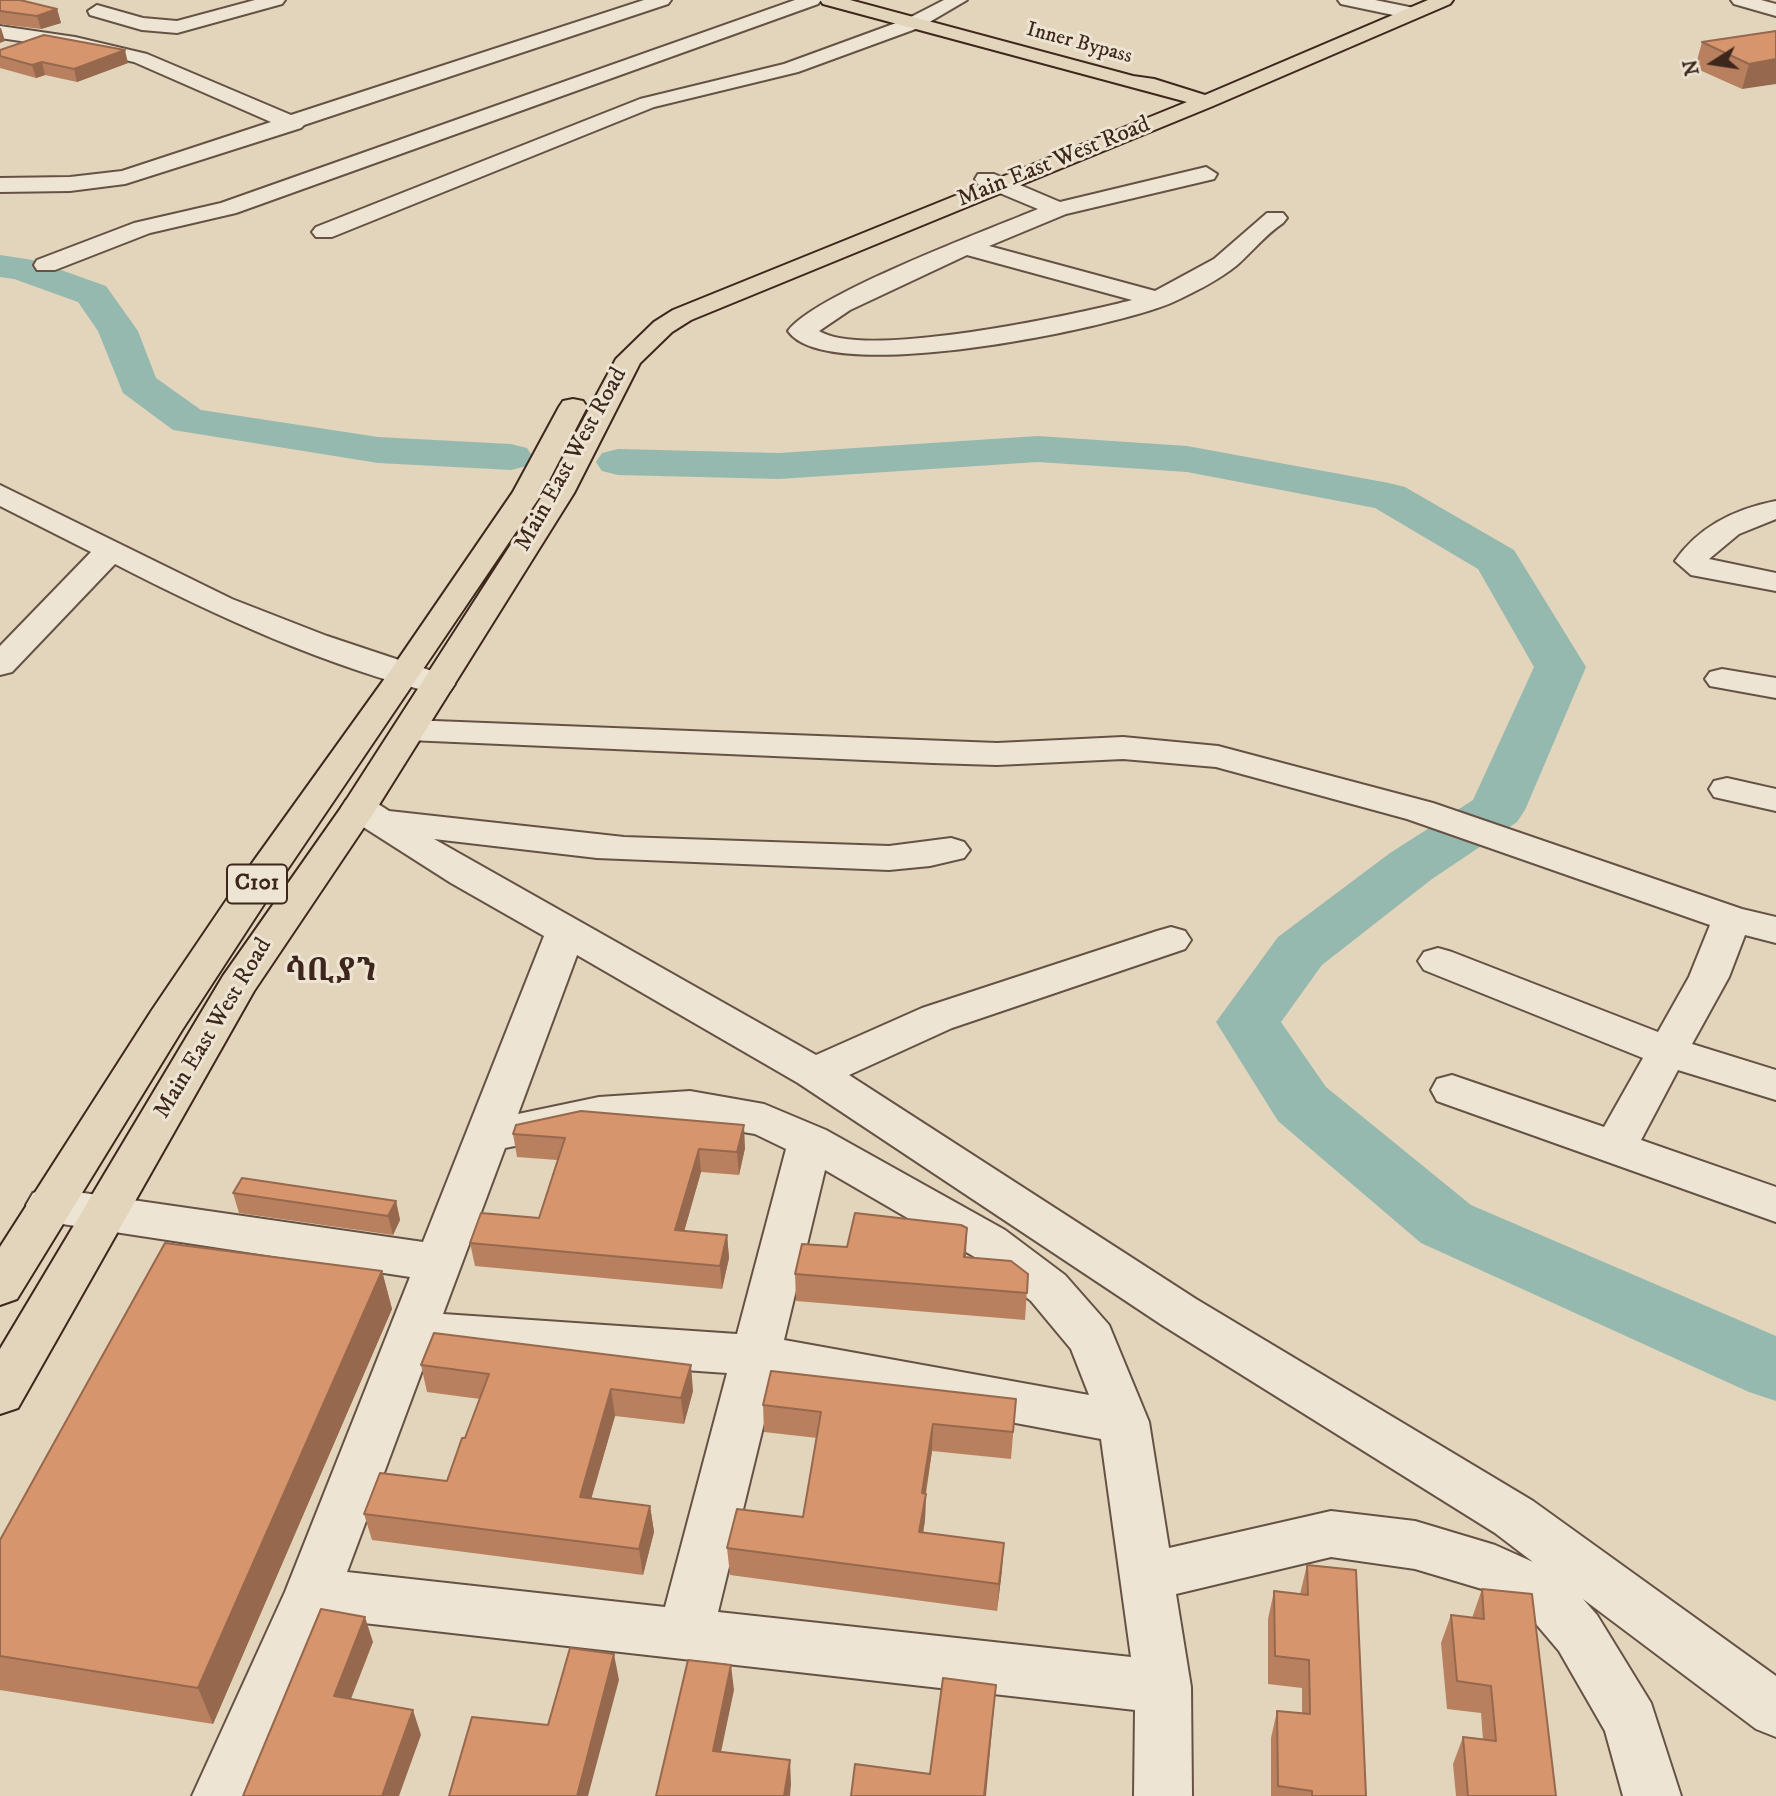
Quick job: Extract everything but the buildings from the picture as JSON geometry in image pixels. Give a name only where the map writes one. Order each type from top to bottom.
[{"type":"main road","name":"Inner Bypass","points":[[829,0],[918,21],[1132,82],[1147,83],[1206,102]]},
{"type":"main road","name":"Inner Bypass","points":[[857,0],[918,21]]},
{"type":"main road","name":"Main East West Road","points":[[1077,147],[1184,95],[1412,8],[1444,0]]},
{"type":"main road","name":"Main East West Road","points":[[609,348],[640,323],[1077,147],[1206,102],[1412,8]]},
{"type":"main road","name":"Main East West Road","points":[[0,1286],[48,1205],[254,889],[422,678],[544,492],[596,390],[640,346],[704,298]]},
{"type":"main road","name":"Main East West Road","points":[[0,1393],[237,986],[371,815],[409,730],[422,678]]},
{"type":"street","points":[[120,0],[97,11],[142,24],[177,27],[275,0]]},
{"type":"street","points":[[0,185],[37,186],[125,177],[294,124],[510,48],[662,0]]},
{"type":"street","points":[[46,265],[142,228],[228,208],[812,0]]},
{"type":"street","points":[[1348,0],[1412,8]]},
{"type":"street","points":[[1740,0],[1776,10]]},
{"type":"street","points":[[324,232],[561,136],[678,94],[791,68],[918,21],[951,1]]},
{"type":"street","points":[[0,32],[75,43],[140,58],[294,124]]},
{"type":"street","points":[[510,48],[547,60]]},
{"type":"street","points":[[572,68],[678,94]]},
{"type":"street","points":[[1206,174],[1058,209],[966,247],[841,305],[803,327],[802,335],[814,342],[860,349],[997,337],[1142,305],[1223,264],[1259,227],[1275,218]]},
{"type":"street","points":[[992,181],[1058,209]]},
{"type":"street","points":[[966,247],[1156,299]]},
{"type":"street","points":[[0,494],[221,606],[315,643],[422,678]]},
{"type":"street","points":[[1776,510],[1753,514],[1720,531],[1690,561],[1702,568],[1776,582]]},
{"type":"street","points":[[0,665],[110,551]]},
{"type":"street","points":[[1722,678],[1776,688]]},
{"type":"street","points":[[409,730],[933,752],[1159,750],[1218,757],[1420,811],[1732,919],[1776,930]]},
{"type":"street","points":[[1727,789],[1776,800]]},
{"type":"street","points":[[371,815],[570,844],[656,850],[792,852],[839,858],[895,859],[929,856],[951,850]]},
{"type":"street","points":[[371,815],[464,874],[813,1072],[1179,1312],[1514,1517],[1776,1710]]},
{"type":"street","points":[[1615,1148],[1709,977],[1732,919]]},
{"type":"street","points":[[221,1796],[312,1593],[566,931]]},
{"type":"street","points":[[813,1072],[860,1055],[937,1018],[1171,940]]},
{"type":"street","points":[[1438,961],[1668,1052],[1776,1085]]},
{"type":"street","points":[[1452,1090],[1776,1205]]},
{"type":"street","points":[[487,1136],[599,1113],[690,1107],[764,1120],[810,1141],[989,1242],[1048,1288],[1092,1339],[1124,1422],[1163,1686],[1163,1796]]},
{"type":"street","points":[[686,1632],[810,1141]]},
{"type":"street","points":[[48,1205],[439,1263]]},
{"type":"street","points":[[414,1331],[758,1355],[1124,1422]]},
{"type":"street","points":[[1147,1577],[1331,1534],[1415,1545],[1495,1569],[1544,1594],[1578,1633],[1631,1722],[1652,1796]]},
{"type":"street","points":[[312,1593],[1163,1686]]},
{"type":"waterway","points":[[0,266],[20,268],[92,294],[118,331],[138,384],[188,421],[378,450],[511,457]]},
{"type":"waterway","points":[[618,462],[779,466],[1038,449],[1187,459],[1389,497],[1497,560],[1560,667],[1497,810],[1411,866],[1300,951],[1248,1022],[1302,1104],[1446,1224],[1776,1370]]},
{"type":"district","name":"ሳቢያን","points":[[331,973]]}]
